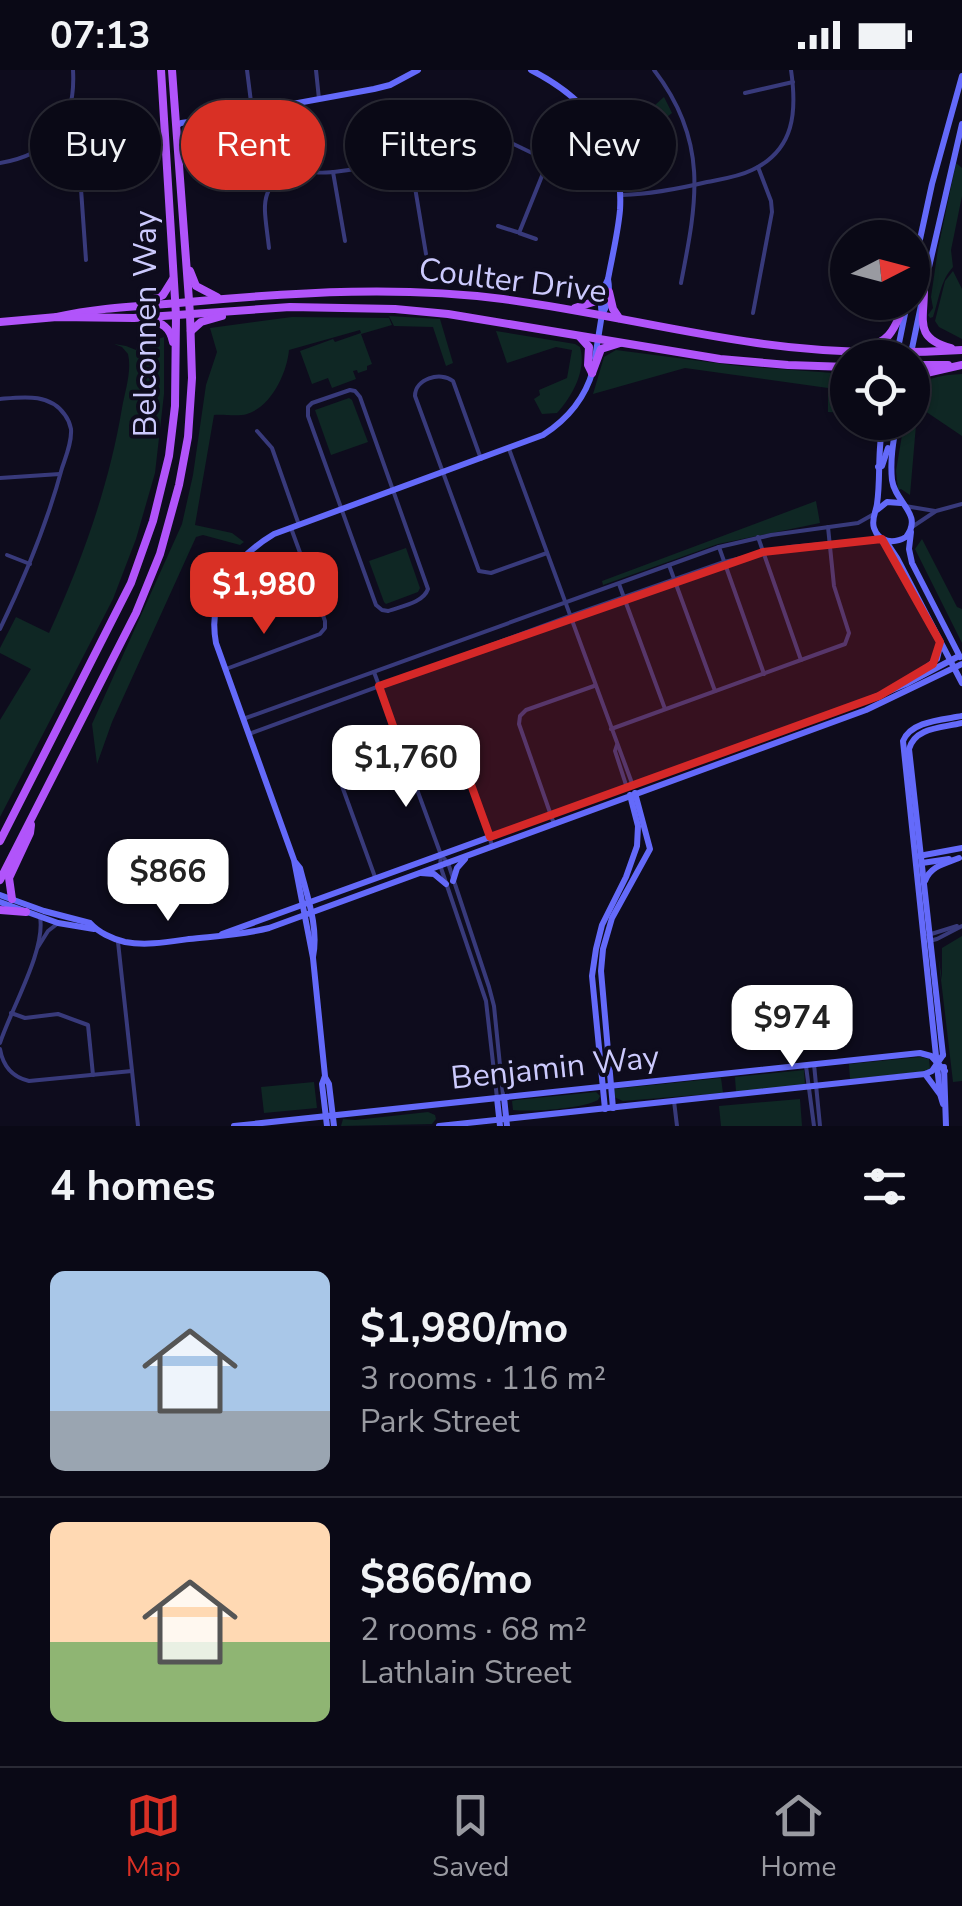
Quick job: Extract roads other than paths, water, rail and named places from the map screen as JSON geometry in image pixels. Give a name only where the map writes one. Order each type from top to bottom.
[{"type":"main road","name":"Belconnen Way","points":[[0,841],[122,603],[159,500],[169,456],[175,406],[176,303],[161,70]]},
{"type":"main road","name":"Belconnen Way","points":[[0,880],[136,613],[165,539],[180,485],[192,378],[172,70]]},
{"type":"main road","points":[[164,110],[176,126],[166,144]]},
{"type":"main road","points":[[185,252],[194,283],[222,299]]},
{"type":"main road","points":[[133,306],[161,296],[175,273]]},
{"type":"main road","name":"Coulter Drive","points":[[56,318],[133,306],[336,291],[440,293],[502,298],[742,341],[830,350]]},
{"type":"main road","points":[[571,309],[593,302],[606,292],[619,318]]},
{"type":"main road","points":[[190,332],[216,316],[290,307]]},
{"type":"main road","name":"Coulter Drive","points":[[0,322],[290,307],[377,308],[448,314],[750,362],[830,366]]},
{"type":"main road","points":[[134,318],[159,322],[169,330],[176,376]]},
{"type":"main road","points":[[924,320],[927,336],[935,344],[960,350]]},
{"type":"main road","points":[[578,334],[590,347],[588,365],[592,372]]},
{"type":"main road","points":[[592,372],[601,350],[624,342]]},
{"type":"main road","name":"Coulter Drive","points":[[930,353],[960,350]]},
{"type":"main road","points":[[930,365],[962,365]]},
{"type":"main road","points":[[930,372],[962,365]]},
{"type":"main road","points":[[12,899],[9,878],[30,833],[32,816]]},
{"type":"main road","points":[[0,910],[26,912]]},
{"type":"street","points":[[73,70],[73,100]]},
{"type":"street","points":[[247,70],[251,100]]},
{"type":"street","points":[[316,70],[319,99]]},
{"type":"street","points":[[314,100],[390,85],[418,70]]},
{"type":"street","points":[[530,70],[575,100]]},
{"type":"street","points":[[654,70],[670,94],[691,144],[696,185],[694,218],[681,282]]},
{"type":"street","points":[[620,194],[660,193],[758,167],[777,152],[790,128],[795,104],[791,70]]},
{"type":"street","points":[[924,220],[944,132],[962,76]]},
{"type":"street","points":[[745,93],[792,82]]},
{"type":"street","points":[[930,260],[962,124]]},
{"type":"street","points":[[176,126],[181,126]]},
{"type":"street","points":[[0,163],[30,154]]},
{"type":"street","points":[[753,313],[772,212],[758,167]]},
{"type":"street","points":[[325,172],[345,170]]},
{"type":"street","points":[[333,172],[345,242]]},
{"type":"street","points":[[81,190],[86,260]]},
{"type":"street","points":[[268,190],[264,210],[269,248]]},
{"type":"street","points":[[416,190],[426,254]]},
{"type":"street","points":[[519,233],[537,190]]},
{"type":"street","points":[[330,1126],[330,1084],[324,1076],[307,909],[294,860],[216,643],[215,607],[234,567],[274,534],[509,449],[543,435],[563,421],[583,397],[592,372],[600,308],[620,214],[620,190]]},
{"type":"street","points":[[930,225],[937,226]]},
{"type":"street","points":[[498,226],[536,239]]},
{"type":"street","points":[[481,459],[453,381],[441,376],[423,382],[416,388],[415,396],[479,571],[491,573],[547,553]]},
{"type":"street","points":[[347,390],[357,393],[394,491],[428,589],[420,599],[388,611],[378,608],[308,407],[347,390]]},
{"type":"street","points":[[0,399],[40,398],[54,404],[71,430],[61,474],[30,564],[0,630]]},
{"type":"street","points":[[225,669],[320,634],[326,628],[272,448],[257,431]]},
{"type":"street","points":[[881,440],[874,528],[892,548],[940,642],[939,656],[933,664],[906,684]]},
{"type":"street","points":[[878,467],[886,460],[889,440]]},
{"type":"street","points":[[895,440],[892,486],[912,516],[912,562],[958,662],[962,682]]},
{"type":"street","points":[[509,449],[617,745],[615,752],[650,849],[612,918],[603,949],[609,1108]]},
{"type":"street","points":[[0,478],[61,474]]},
{"type":"street","points":[[243,719],[719,548],[864,521],[888,502],[936,511]]},
{"type":"street","points":[[249,734],[724,562],[764,552],[829,544],[899,541],[936,511],[962,504]]},
{"type":"street","points":[[611,729],[845,644],[849,637],[834,586],[828,528]]},
{"type":"street","points":[[758,538],[801,660]]},
{"type":"street","points":[[719,548],[764,674]]},
{"type":"street","points":[[7,555],[30,564]]},
{"type":"street","points":[[668,566],[715,691]]},
{"type":"street","points":[[619,584],[666,709]]},
{"type":"street","points":[[932,626],[958,662]]},
{"type":"street","points":[[632,791],[958,662]]},
{"type":"street","points":[[0,899],[58,924],[95,929],[118,940],[148,943],[239,935],[441,855],[491,842],[866,710],[958,662]]},
{"type":"street","points":[[374,672],[492,1000],[503,1123]]},
{"type":"street","points":[[553,819],[520,716],[526,710],[595,686]]},
{"type":"street","points":[[945,1110],[940,1094],[909,749],[920,733],[962,719]]},
{"type":"street","points":[[946,1126],[945,1071],[904,736],[918,726],[962,719]]},
{"type":"street","points":[[403,754],[451,739],[491,842]]},
{"type":"street","points":[[334,764],[377,883]]},
{"type":"street","points":[[609,1108],[602,1086],[593,967],[602,925],[638,846],[632,791]]},
{"type":"street","points":[[377,883],[444,864],[491,842]]},
{"type":"street","points":[[918,860],[962,848]]},
{"type":"street","points":[[450,882],[456,868],[470,854]]},
{"type":"street","points":[[918,860],[961,858]]},
{"type":"street","points":[[924,885],[934,868],[961,858]]},
{"type":"street","points":[[418,873],[434,874],[450,882]]},
{"type":"street","points":[[0,899],[12,899],[90,923],[95,929]]},
{"type":"street","points":[[40,917],[42,928],[36,951],[0,1046],[8,1069],[34,1082],[132,1071]]},
{"type":"street","points":[[36,951],[48,931],[58,924]]},
{"type":"street","points":[[926,938],[962,925]]},
{"type":"street","points":[[118,940],[138,1126]]},
{"type":"street","points":[[12,1013],[25,1018],[58,1014],[88,1024],[93,1075]]},
{"type":"street","points":[[934,1033],[920,1053],[931,1056],[945,1071]]},
{"type":"street","name":"Benjamin Way","points":[[234,1126],[920,1053]]},
{"type":"street","points":[[940,1094],[925,1074],[932,1071],[943,1055]]},
{"type":"street","points":[[810,1065],[817,1126]]},
{"type":"street","name":"Benjamin Way","points":[[439,1126],[503,1123],[925,1074]]},
{"type":"street","points":[[674,1101],[676,1126]]}]
